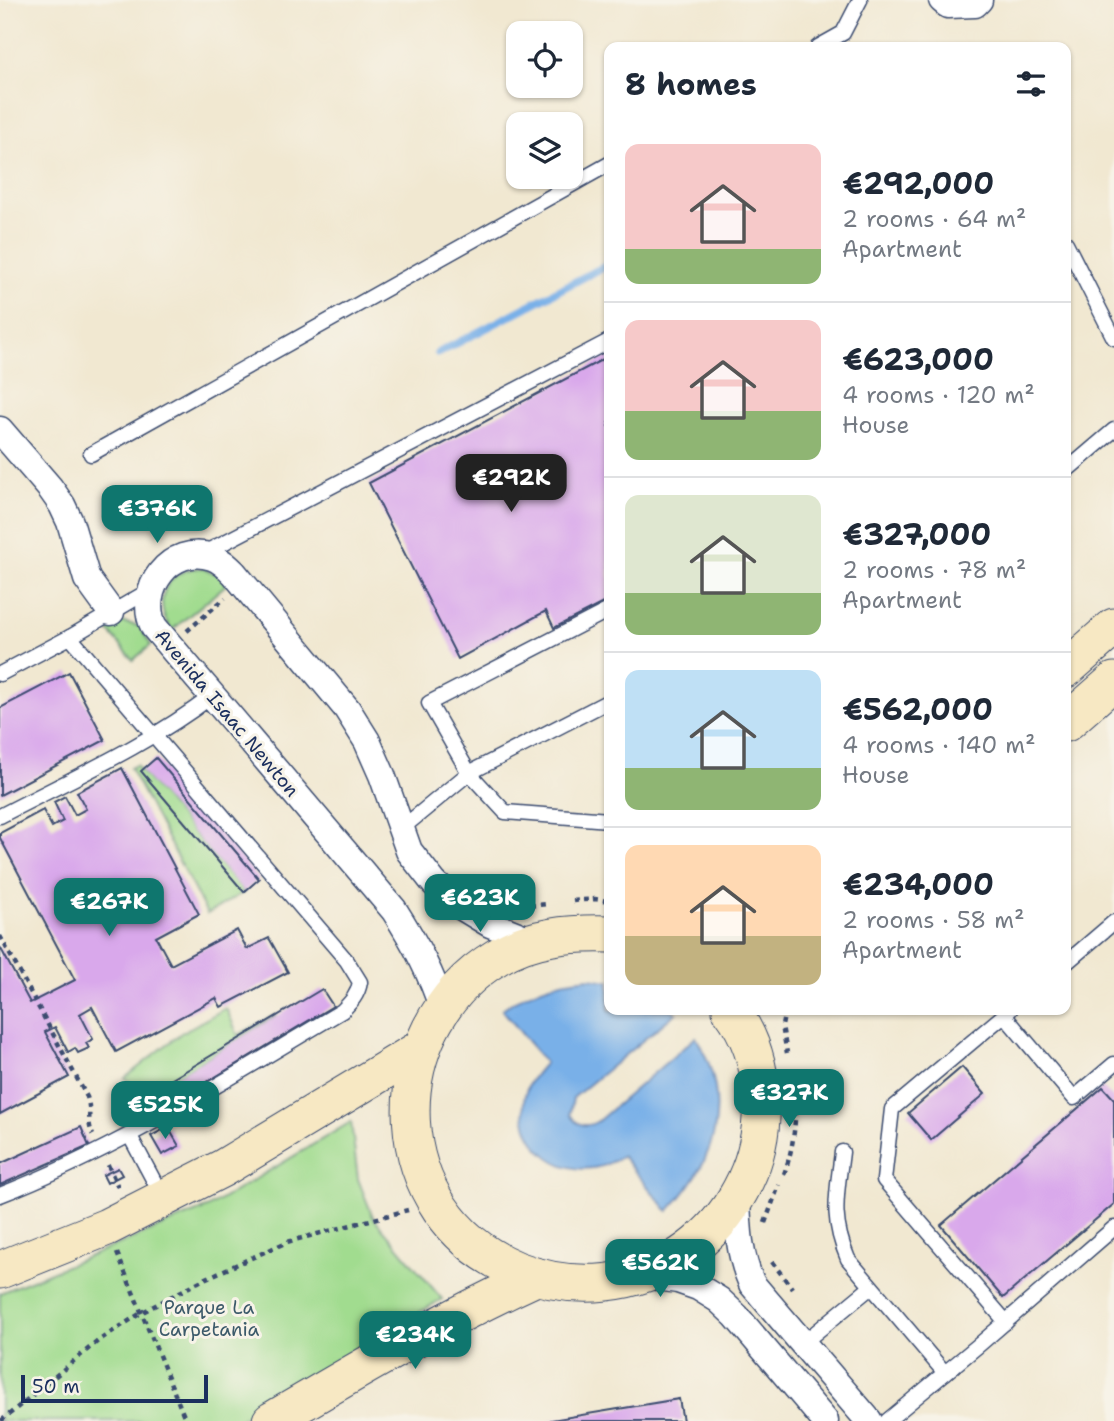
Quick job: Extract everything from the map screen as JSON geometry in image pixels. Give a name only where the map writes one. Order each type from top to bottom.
[{"type":"street","points":[[942,0],[948,5],[975,4],[979,0]]},
{"type":"street","points":[[0,430],[50,488],[70,522],[87,579],[111,612]]},
{"type":"street","points":[[150,590],[154,580],[182,559],[201,555],[219,561],[243,583],[346,709],[372,752],[409,851],[434,883],[462,907],[490,925],[533,941]]},
{"type":"street","name":"Avenida Isaac Newton","points":[[150,590],[150,618],[170,646],[394,910],[415,943],[442,1007]]},
{"type":"street","points":[[1071,664],[1114,627]]},
{"type":"street","points":[[1071,719],[1114,681]]},
{"type":"street","points":[[604,934],[574,933],[533,941],[498,957],[467,980],[442,1007],[420,1049],[410,1095],[412,1140],[426,1183],[444,1213],[469,1241],[502,1263],[536,1277],[570,1284],[607,1283],[642,1275],[677,1258],[711,1232],[737,1198],[751,1168],[760,1132],[761,1085],[752,1050],[734,1015]]},
{"type":"street","points":[[752,1050],[758,1015]]},
{"type":"street","points":[[0,1270],[107,1227],[163,1199],[234,1161],[420,1049]]},
{"type":"street","points":[[737,1198],[739,1243],[743,1265],[752,1284],[869,1421]]},
{"type":"street","points":[[642,1275],[678,1280],[698,1287],[719,1300],[736,1316],[816,1416]]},
{"type":"street","points":[[271,1421],[414,1339],[536,1277]]},
{"type":"lane","points":[[827,42],[843,33],[860,0]]},
{"type":"lane","points":[[91,454],[604,167]]},
{"type":"lane","points":[[1071,253],[1114,338]]},
{"type":"lane","points":[[201,555],[604,344]]},
{"type":"lane","points":[[1071,467],[1114,430]]},
{"type":"lane","points":[[0,674],[150,590]]},
{"type":"lane","points":[[604,613],[429,703],[469,773],[505,812],[604,821]]},
{"type":"lane","points":[[0,1195],[44,1178],[130,1136],[342,1011],[359,990],[360,982],[347,961],[70,637]]},
{"type":"lane","points":[[0,816],[153,735],[188,715],[212,696]]},
{"type":"lane","points":[[401,829],[469,773],[604,704]]},
{"type":"lane","points":[[1071,958],[1114,922]]},
{"type":"lane","points":[[1003,1015],[892,1110],[884,1180],[1006,1322]]},
{"type":"lane","points":[[1009,1015],[1074,1098],[1114,1064]]},
{"type":"lane","points":[[130,1136],[163,1199]]},
{"type":"lane","points":[[842,1152],[835,1215],[839,1239],[848,1259],[945,1373]]},
{"type":"lane","points":[[887,1421],[1114,1228]]},
{"type":"lane","points":[[803,1343],[871,1287]]},
{"type":"path","points":[[170,646],[243,583]]},
{"type":"path","points":[[0,936],[87,1097],[90,1107],[88,1127],[118,1186]]},
{"type":"path","points":[[784,1015],[782,1026],[789,1063]]},
{"type":"path","points":[[765,1230],[765,1223],[788,1163],[792,1142],[796,1100],[791,1076]]},
{"type":"path","points":[[1,1421],[98,1341],[141,1313],[202,1280],[287,1242],[437,1202]]},
{"type":"path","points":[[117,1252],[186,1421]]},
{"type":"path","points":[[770,1258],[793,1290],[772,1307]]},
{"type":"green space","points":[[203,568],[219,575],[227,584],[172,630],[162,608],[166,588],[180,573]]},
{"type":"green space","points":[[121,622],[139,626],[151,645],[133,660],[106,628]]},
{"type":"green space","points":[[136,765],[244,892],[207,914],[130,768]]},
{"type":"green space","points":[[226,1008],[238,1035],[276,1016],[147,1094],[142,1093],[125,1078],[181,1033]]},
{"type":"green space","name":"Parque La Carpetania","points":[[351,1122],[358,1179],[373,1217],[442,1299],[236,1421],[0,1421],[0,1293],[207,1208]]},
{"type":"water","points":[[590,978],[604,980],[604,1015],[674,1015],[573,1098],[570,1114],[575,1121],[586,1125],[598,1121],[696,1037],[706,1056],[715,1088],[715,1127],[703,1163],[694,1180],[668,1211],[622,1156],[602,1166],[585,1169],[570,1167],[555,1162],[543,1153],[527,1127],[525,1095],[530,1082],[545,1063],[502,1009],[544,987]]},
{"type":"building","points":[[604,359],[604,603],[554,628],[546,611],[458,659],[369,483]]},
{"type":"building","points":[[69,672],[105,740],[0,795],[0,708]]},
{"type":"building","points":[[156,758],[259,879],[244,892],[141,771]]},
{"type":"building","points":[[122,768],[199,914],[156,937],[171,965],[237,930],[247,949],[269,938],[288,972],[221,1007],[216,998],[116,1052],[92,1007],[80,1014],[93,1039],[86,1043],[89,1048],[78,1053],[75,1048],[68,1052],[55,1027],[45,1032],[69,1077],[0,1114],[0,947],[30,1003],[75,980],[0,838],[0,833],[43,810],[52,827],[63,821],[54,802],[65,796],[75,815],[86,809],[77,792]]},
{"type":"building","points":[[322,989],[333,1006],[157,1112],[147,1094]]},
{"type":"building","points":[[962,1067],[985,1094],[931,1140],[908,1113]]},
{"type":"building","points":[[1103,1087],[1114,1099],[1114,1204],[1003,1298],[941,1225]]},
{"type":"building","points":[[81,1127],[89,1146],[0,1185],[0,1164]]},
{"type":"building","points":[[168,1127],[179,1146],[162,1155],[151,1136]]},
{"type":"building","points":[[118,1168],[122,1175],[107,1183],[103,1175]]},
{"type":"building","points":[[679,1399],[683,1421],[551,1421],[551,1420]]},
{"type":"waterway","points":[[438,353],[604,267]]}]
